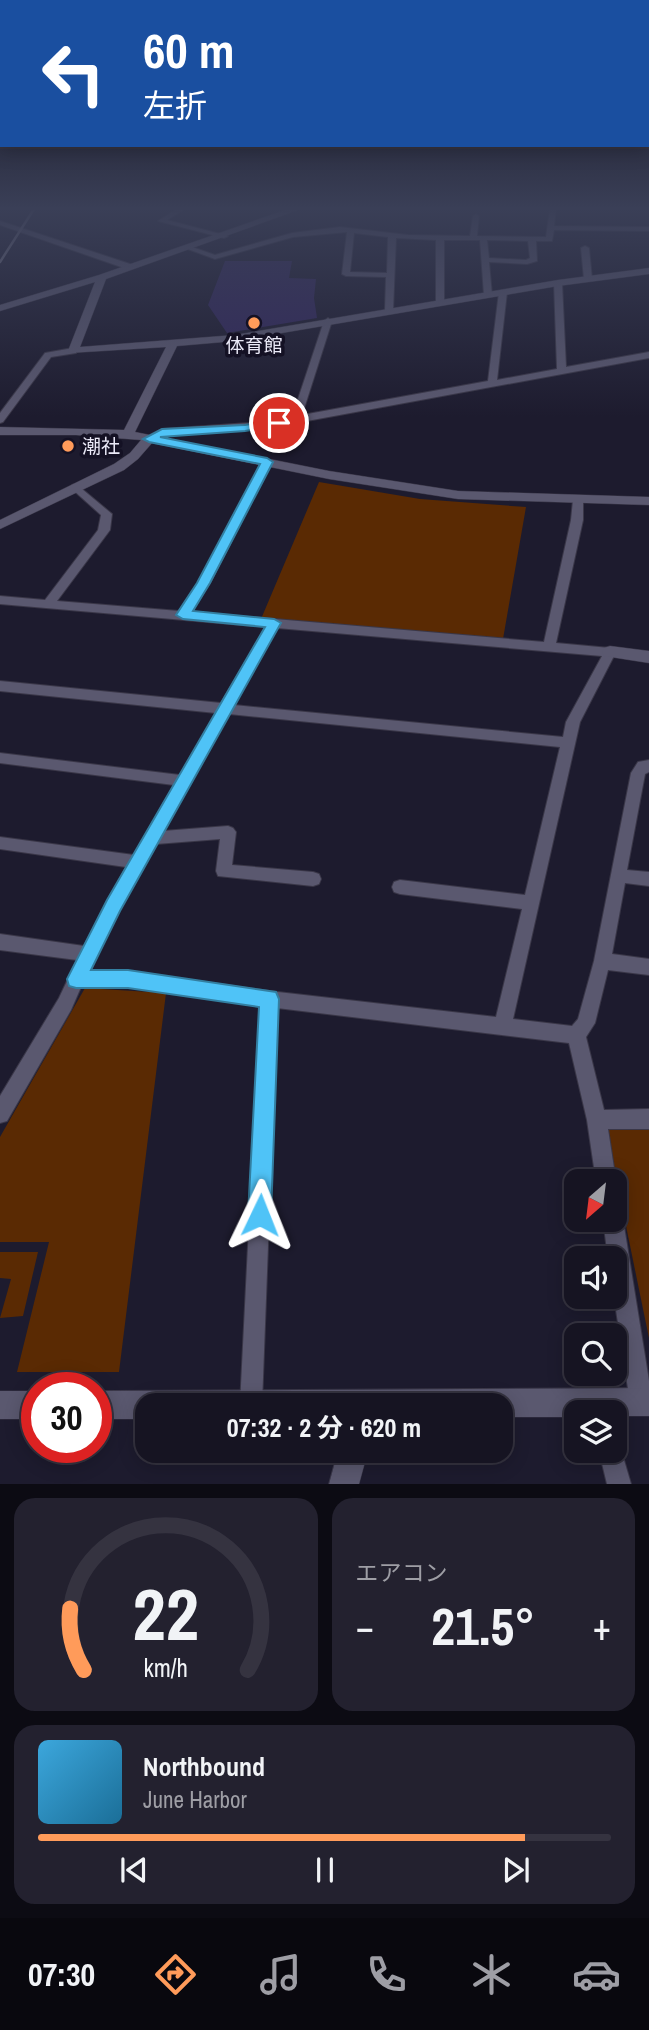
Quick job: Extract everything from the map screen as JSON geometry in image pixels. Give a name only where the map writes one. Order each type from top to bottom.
[{"type":"street","points":[[0,308],[98,278]]},
{"type":"street","points":[[73,351],[102,278]]},
{"type":"street","points":[[389,311],[391,278]]},
{"type":"street","points":[[440,278],[440,303]]},
{"type":"street","points":[[487,278],[488,295]]},
{"type":"street","points":[[0,419],[48,355],[234,338],[594,278]]},
{"type":"street","points":[[558,283],[562,372]]},
{"type":"street","points":[[492,384],[503,292]]},
{"type":"street","points":[[296,420],[328,321]]},
{"type":"street","points":[[128,434],[173,344]]},
{"type":"street","points":[[0,525],[119,467],[134,456],[149,439],[162,432],[245,428],[296,420],[649,355]]},
{"type":"street","points":[[0,431],[128,434],[329,475],[458,495],[649,501]]},
{"type":"street","points":[[183,615],[204,583],[267,462]]},
{"type":"street","points":[[49,603],[104,530],[107,514],[76,487]]},
{"type":"street","points":[[549,647],[577,520],[578,500]]},
{"type":"street","points":[[0,600],[649,657]]},
{"type":"street","points":[[0,1114],[65,1004],[139,862],[274,623]]},
{"type":"street","points":[[503,1026],[573,722],[610,652]]},
{"type":"street","points":[[0,686],[568,743]]},
{"type":"street","points":[[0,758],[185,781]]},
{"type":"street","points":[[576,1035],[586,1023],[602,961],[638,773],[643,766],[649,766]]},
{"type":"street","points":[[153,838],[228,832],[224,871],[313,879]]},
{"type":"street","points":[[0,844],[139,862]]},
{"type":"street","points":[[617,876],[649,879]]},
{"type":"street","points":[[400,887],[530,903]]},
{"type":"street","points":[[0,942],[89,954]]},
{"type":"street","points":[[602,961],[649,967]]},
{"type":"street","points":[[76,979],[128,979],[269,999],[576,1035]]},
{"type":"street","points":[[251,1393],[269,999]]},
{"type":"street","points":[[576,1035],[597,1120],[605,1169]]},
{"type":"street","points":[[597,1120],[649,1119]]},
{"type":"street","points":[[614,1232],[645,1402],[627,1404]]},
{"type":"street","points":[[0,1405],[21,1405]]},
{"type":"street","points":[[112,1405],[135,1405]]},
{"type":"street","points":[[513,1406],[564,1407]]},
{"type":"street","points":[[344,1484],[350,1463]]},
{"type":"street","points":[[614,1463],[619,1484]]},
{"type":"shaded area","points":[[319,482],[420,499],[526,507],[503,639],[261,619]]},
{"type":"shaded area","points":[[85,988],[166,993],[119,1372],[17,1372],[49,1242],[0,1242],[0,1137]]},
{"type":"shaded area","points":[[606,1128],[649,1128],[649,1338],[627,1231],[627,1169],[614,1169]]},
{"type":"shaded area","points":[[0,1252],[38,1252],[23,1316],[0,1318],[11,1279],[0,1278]]},
{"type":"building","points":[[218,278],[316,279],[314,298],[317,318],[227,333],[208,305]]},
{"type":"place","name":"体育館","points":[[254,323]]},
{"type":"place","name":"潮社","points":[[68,446]]},
{"type":"route","points":[[260,1215],[269,999],[128,979],[76,979],[113,905],[274,623],[183,615],[204,583],[267,462],[149,439],[162,432],[219,430],[279,423]]}]
